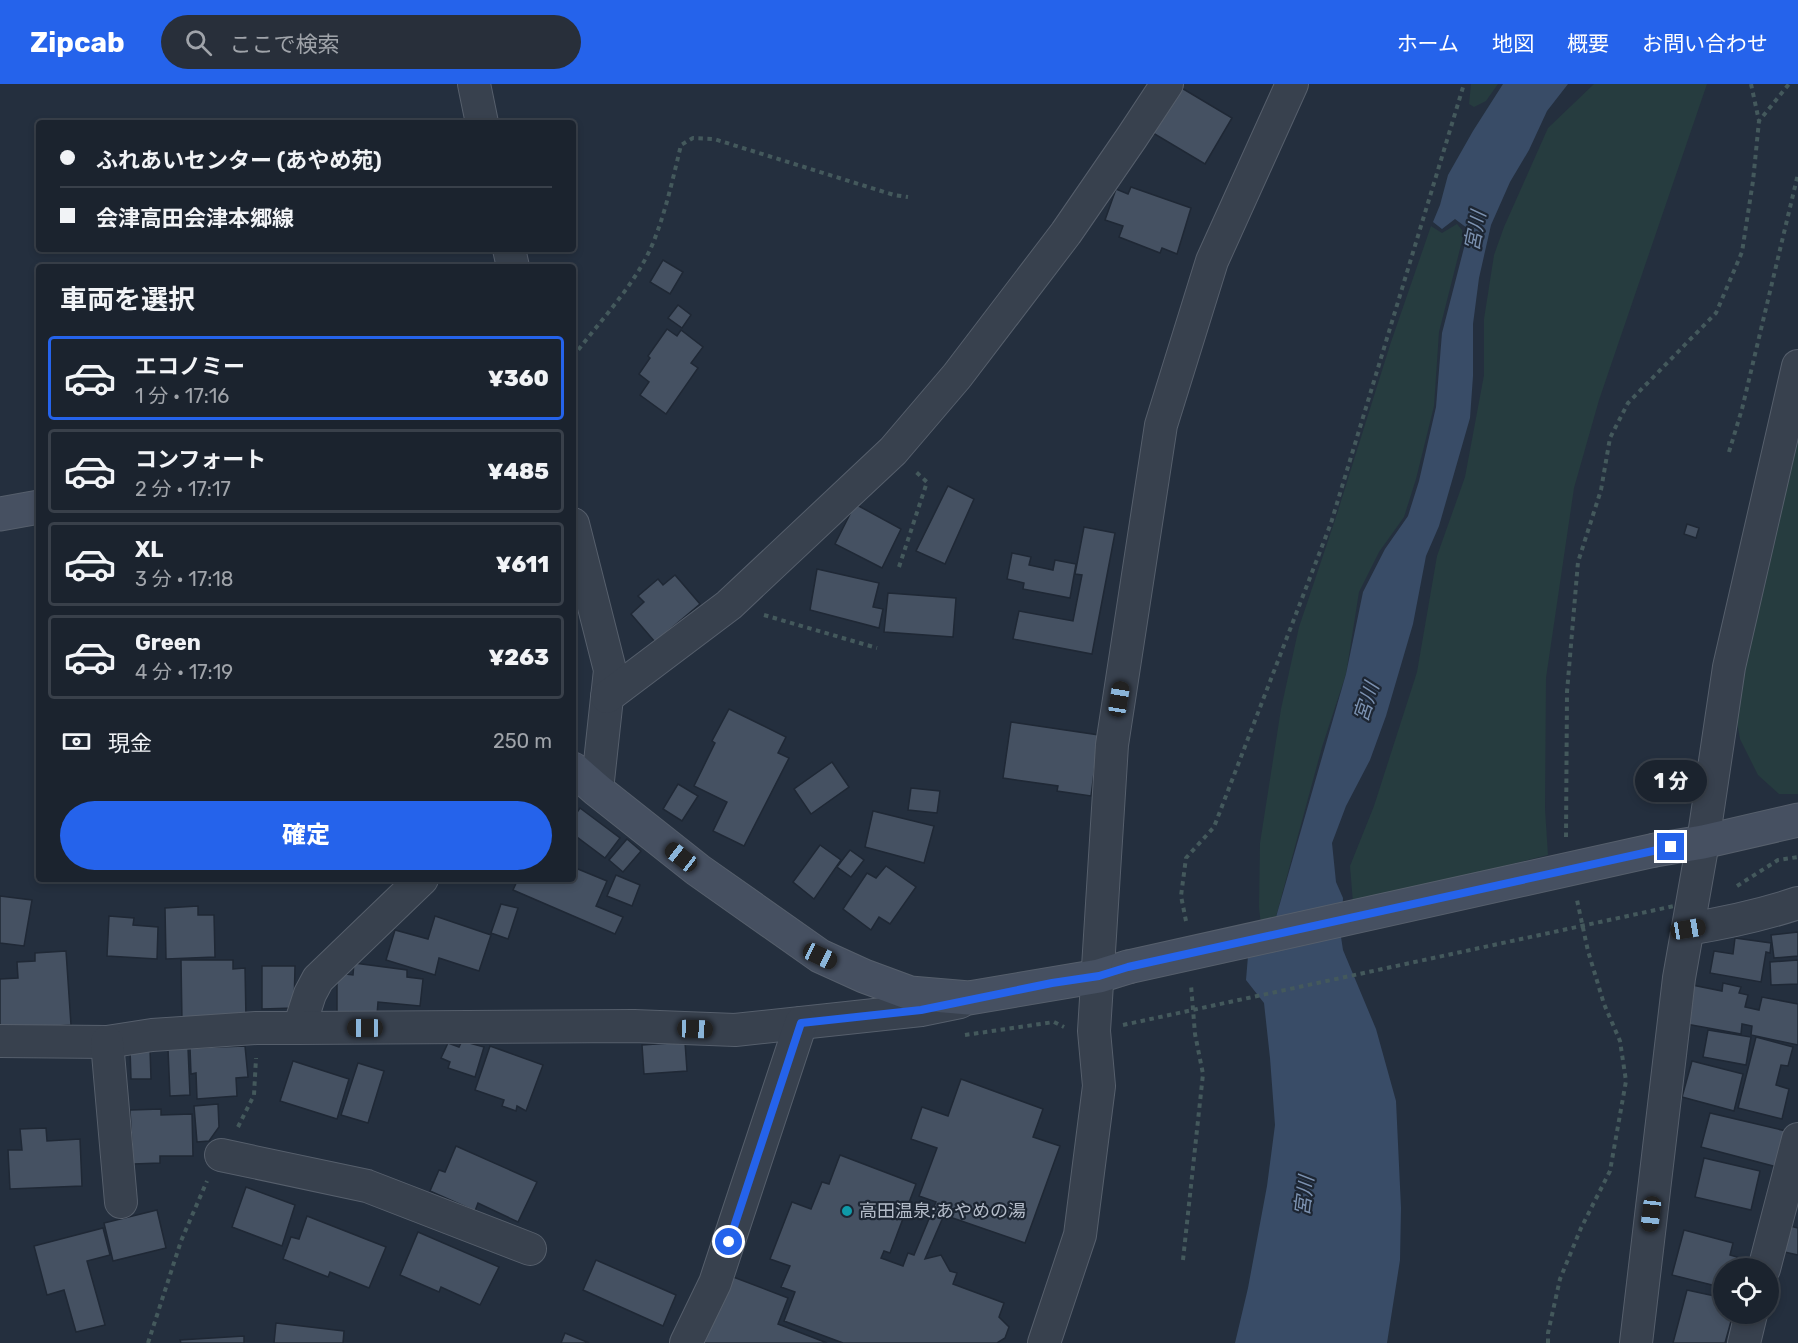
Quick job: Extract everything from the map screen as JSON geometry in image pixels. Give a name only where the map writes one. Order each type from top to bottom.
[{"type":"main road","points":[[0,514],[36,508]]},
{"type":"main road","points":[[576,772],[698,870],[820,956],[910,993],[969,998],[1113,971],[1798,820]]},
{"type":"street","points":[[474,84],[481,120]]},
{"type":"street","points":[[607,697],[729,605],[893,451],[957,376],[1066,233],[1167,84]]},
{"type":"street","points":[[1044,1343],[1080,1235],[1099,1086],[1109,1028],[1113,971],[1112,745],[1161,425],[1212,261],[1292,84]]},
{"type":"street","points":[[1639,1339],[1679,978],[1684,912],[1703,842],[1729,667],[1798,366]]},
{"type":"street","points":[[576,536],[610,670],[597,790]]},
{"type":"street","points":[[299,1028],[310,994],[318,979],[419,882]]},
{"type":"street","points":[[1684,912],[1749,917],[1798,903]]},
{"type":"street","points":[[0,1041],[107,1042],[152,1035],[256,1028],[634,1026],[735,1030],[921,1010],[1052,983]]},
{"type":"street","points":[[686,1343],[715,1283],[801,1023]]},
{"type":"street","points":[[107,1042],[121,1202]]},
{"type":"street","points":[[1767,1258],[1798,1139]]},
{"type":"street","points":[[221,1155],[367,1186],[530,1249]]},
{"type":"street","points":[[1744,1343],[1749,1324]]},
{"type":"path","points":[[1187,924],[1181,896],[1186,858],[1214,827],[1331,523],[1464,84]]},
{"type":"path","points":[[1566,844],[1567,692],[1578,562],[1601,490],[1610,438],[1628,403],[1716,313],[1742,252],[1753,182],[1759,121],[1751,84]]},
{"type":"path","points":[[1759,121],[1789,84]]},
{"type":"path","points":[[576,353],[635,276],[652,245],[668,202],[681,145],[693,138],[714,139],[894,195],[908,197]]},
{"type":"path","points":[[1729,452],[1742,409],[1798,174]]},
{"type":"path","points":[[893,451],[927,482],[899,567]]},
{"type":"path","points":[[729,605],[877,648]]},
{"type":"path","points":[[962,1036],[1054,1022],[1076,1032],[1109,1028],[1684,912],[1720,897],[1778,860],[1798,857]]},
{"type":"path","points":[[1548,1343],[1548,1333],[1560,1279],[1581,1228],[1610,1171],[1626,1081],[1620,1041],[1600,994],[1577,898]]},
{"type":"path","points":[[1183,1260],[1203,1074],[1195,1034],[1191,979]]},
{"type":"path","points":[[148,1343],[181,1241],[212,1171],[254,1095],[256,1028]]},
{"type":"green space","points":[[1471,84],[1498,84],[1486,101],[1474,107],[1469,104]]},
{"type":"green space","points":[[1594,84],[1707,84],[1599,400],[1574,488],[1546,678],[1545,809],[1548,855],[1353,903],[1350,866],[1374,806],[1417,672],[1437,556],[1465,477],[1484,375],[1484,319],[1494,255],[1548,128]]},
{"type":"green space","points":[[1457,224],[1462,230],[1463,237],[1439,332],[1434,406],[1416,479],[1404,517],[1379,552],[1359,592],[1346,674],[1322,747],[1274,924],[1261,926],[1260,843],[1281,709],[1299,627],[1431,226],[1442,233]]},
{"type":"green space","points":[[1798,425],[1798,794],[1779,794],[1758,775],[1740,739],[1733,701]]},
{"type":"water","name":"宮川","points":[[1503,84],[1568,84],[1547,111],[1529,150],[1510,182],[1491,225],[1479,278],[1473,324],[1470,418],[1439,526],[1426,556],[1413,624],[1386,716],[1370,760],[1346,806],[1332,843],[1336,882],[1343,898],[1341,937],[1343,950],[1376,1029],[1396,1101],[1401,1208],[1400,1260],[1387,1343],[1235,1343],[1267,1186],[1275,1125],[1264,1003],[1246,980],[1248,956],[1274,924],[1346,674],[1363,592],[1385,549],[1408,516],[1419,481],[1436,407],[1442,333],[1466,240],[1467,228],[1455,219],[1442,229],[1433,222],[1448,175]]},
{"type":"building","points":[[1180,87],[1232,118],[1205,164],[1153,133]]},
{"type":"building","points":[[1131,187],[1191,208],[1177,254],[1162,248],[1160,253],[1119,237],[1123,226],[1105,220],[1116,189],[1128,194]]},
{"type":"building","points":[[663,260],[683,272],[670,294],[650,282]]},
{"type":"building","points":[[678,305],[691,315],[682,328],[668,318]]},
{"type":"building","points":[[667,329],[677,336],[681,330],[703,347],[691,363],[698,368],[666,414],[640,395],[649,382],[639,374],[650,358],[648,356]]},
{"type":"building","points":[[948,486],[974,499],[945,564],[916,551]]},
{"type":"building","points":[[855,504],[901,529],[882,568],[835,544]]},
{"type":"building","points":[[1687,524],[1699,528],[1696,538],[1684,534]]},
{"type":"building","points":[[1084,527],[1115,533],[1092,654],[1013,639],[1019,611],[1073,621],[1082,575],[1075,574]]},
{"type":"building","points":[[1012,553],[1031,557],[1029,565],[1053,570],[1055,560],[1076,564],[1070,598],[1023,589],[1024,583],[1007,579]]},
{"type":"building","points":[[817,569],[879,583],[873,607],[883,609],[879,628],[810,610]]},
{"type":"building","points":[[675,575],[700,604],[655,642],[631,614],[644,602],[638,596],[658,579],[663,585]]},
{"type":"building","points":[[888,593],[956,598],[953,637],[884,632]]},
{"type":"building","points":[[729,709],[786,737],[778,753],[789,758],[744,846],[713,831],[727,802],[694,786],[715,743],[712,741]]},
{"type":"building","points":[[1011,722],[1099,735],[1091,796],[1057,791],[1058,786],[1003,778]]},
{"type":"building","points":[[832,762],[849,787],[811,814],[794,789]]},
{"type":"building","points":[[678,784],[698,796],[682,821],[663,809]]},
{"type":"building","points":[[911,788],[940,791],[937,813],[908,810]]},
{"type":"building","points":[[580,808],[620,838],[605,858],[576,836],[576,814]]},
{"type":"building","points":[[873,811],[934,826],[924,863],[865,847]]},
{"type":"building","points":[[627,839],[641,851],[623,872],[609,860]]},
{"type":"building","points":[[820,845],[841,860],[814,899],[793,882]]},
{"type":"building","points":[[850,850],[864,860],[851,877],[837,867]]},
{"type":"building","points":[[886,866],[916,887],[890,924],[879,917],[871,930],[843,909],[867,873],[876,878]]},
{"type":"building","points":[[576,868],[607,881],[596,906],[623,917],[615,934],[513,890],[517,882],[576,882]]},
{"type":"building","points":[[616,875],[640,885],[632,906],[607,896]]},
{"type":"building","points":[[0,896],[32,900],[24,946],[0,943]]},
{"type":"building","points":[[501,904],[518,908],[508,939],[491,933]]},
{"type":"building","points":[[198,906],[198,915],[214,915],[215,957],[166,959],[165,908]]},
{"type":"building","points":[[109,916],[134,918],[133,925],[158,927],[157,959],[107,956]]},
{"type":"building","points":[[435,916],[491,935],[479,971],[439,958],[435,975],[386,960],[395,930],[428,939]]},
{"type":"building","points":[[1798,932],[1798,956],[1774,958],[1771,935]]},
{"type":"building","points":[[1735,938],[1771,943],[1770,953],[1766,952],[1761,982],[1710,973],[1714,951],[1733,954]]},
{"type":"building","points":[[66,951],[71,1025],[0,1030],[0,979],[18,978],[17,962],[35,961],[35,953]]},
{"type":"building","points":[[181,960],[233,960],[233,969],[245,968],[246,1019],[182,1022]]},
{"type":"building","points":[[1798,960],[1798,984],[1771,985],[1770,962]]},
{"type":"building","points":[[354,963],[407,970],[407,977],[423,979],[420,1006],[378,1002],[377,1015],[337,1012],[337,973],[353,975]]},
{"type":"building","points":[[262,966],[295,966],[294,1008],[262,1009]]},
{"type":"building","points":[[1723,983],[1741,987],[1739,993],[1748,995],[1745,1007],[1759,1010],[1762,997],[1798,1004],[1798,1045],[1751,1035],[1752,1026],[1742,1024],[1741,1034],[1686,1024],[1692,985],[1722,991]]},
{"type":"building","points":[[1708,1030],[1751,1037],[1746,1065],[1703,1057]]},
{"type":"building","points":[[1756,1037],[1793,1047],[1788,1066],[1781,1065],[1776,1085],[1789,1089],[1782,1119],[1738,1108]]},
{"type":"building","points":[[462,1041],[484,1047],[475,1077],[448,1068],[450,1062],[441,1058],[448,1043],[459,1047]]},
{"type":"building","points":[[685,1042],[687,1071],[644,1074],[642,1045]]},
{"type":"building","points":[[245,1046],[248,1077],[236,1078],[237,1096],[197,1099],[196,1073],[191,1074],[190,1048]]},
{"type":"building","points":[[490,1046],[543,1065],[526,1111],[517,1106],[516,1111],[502,1106],[504,1100],[475,1090]]},
{"type":"building","points":[[188,1048],[190,1095],[170,1096],[168,1049]]},
{"type":"building","points":[[130,1049],[150,1049],[151,1079],[131,1079]]},
{"type":"building","points":[[293,1061],[349,1079],[337,1119],[280,1101]]},
{"type":"building","points":[[1692,1061],[1743,1074],[1734,1111],[1682,1097]]},
{"type":"building","points":[[358,1063],[384,1071],[368,1123],[341,1115]]},
{"type":"building","name":"高田温泉;あやめの湯","points":[[961,1079],[1043,1109],[1033,1137],[1060,1146],[1025,1243],[944,1215],[925,1259],[941,1255],[950,1271],[957,1273],[953,1284],[1004,1303],[999,1317],[1009,1327],[1005,1338],[997,1343],[843,1343],[784,1321],[795,1292],[781,1287],[790,1266],[770,1259],[792,1202],[811,1209],[822,1182],[829,1184],[840,1155],[916,1184],[890,1253],[884,1251],[881,1258],[903,1266],[908,1253],[914,1255],[936,1202],[919,1196],[937,1148],[911,1139],[922,1107],[948,1116]]},
{"type":"building","points":[[218,1104],[219,1127],[209,1141],[197,1142],[194,1106]]},
{"type":"building","points":[[161,1109],[161,1115],[192,1114],[193,1156],[160,1156],[160,1163],[133,1164],[130,1110]]},
{"type":"building","points":[[1710,1113],[1786,1131],[1777,1167],[1701,1147]]},
{"type":"building","points":[[46,1128],[47,1141],[80,1139],[82,1186],[10,1189],[8,1150],[22,1150],[20,1129]]},
{"type":"building","points":[[456,1146],[537,1182],[518,1222],[478,1203],[475,1211],[430,1191],[439,1170],[445,1172]]},
{"type":"building","points":[[1704,1158],[1760,1171],[1751,1210],[1695,1197]]},
{"type":"building","points":[[246,1187],[295,1205],[282,1246],[232,1227]]},
{"type":"building","points":[[157,1210],[166,1248],[113,1261],[104,1223]]},
{"type":"building","points":[[307,1216],[386,1247],[369,1288],[330,1272],[328,1277],[283,1259],[291,1237],[299,1239]]},
{"type":"building","points":[[1786,1225],[1798,1228],[1798,1255],[1780,1251]]},
{"type":"building","points":[[103,1228],[110,1255],[87,1261],[105,1325],[76,1332],[64,1290],[47,1295],[34,1246]]},
{"type":"building","points":[[1684,1230],[1733,1243],[1730,1255],[1737,1258],[1713,1258],[1713,1285],[1672,1275]]},
{"type":"building","points":[[418,1232],[499,1267],[480,1305],[441,1287],[439,1292],[400,1275]]},
{"type":"building","points":[[596,1260],[676,1295],[663,1326],[583,1290]]},
{"type":"building","points":[[728,1275],[788,1298],[778,1324],[827,1343],[702,1343]]},
{"type":"building","points":[[1687,1290],[1713,1296],[1713,1324],[1730,1324],[1725,1343],[1673,1343]]},
{"type":"building","points":[[276,1323],[344,1331],[343,1343],[274,1343]]},
{"type":"building","points":[[565,1333],[589,1343],[561,1343]]},
{"type":"building","points":[[244,1336],[244,1343],[181,1343],[180,1340]]},
{"type":"place","name":"高田温泉;あやめの湯","points":[[847,1211]]},
{"type":"route","points":[[729,1242],[801,1023],[921,1010],[1052,983],[1099,976],[1128,967],[1671,847]]}]
